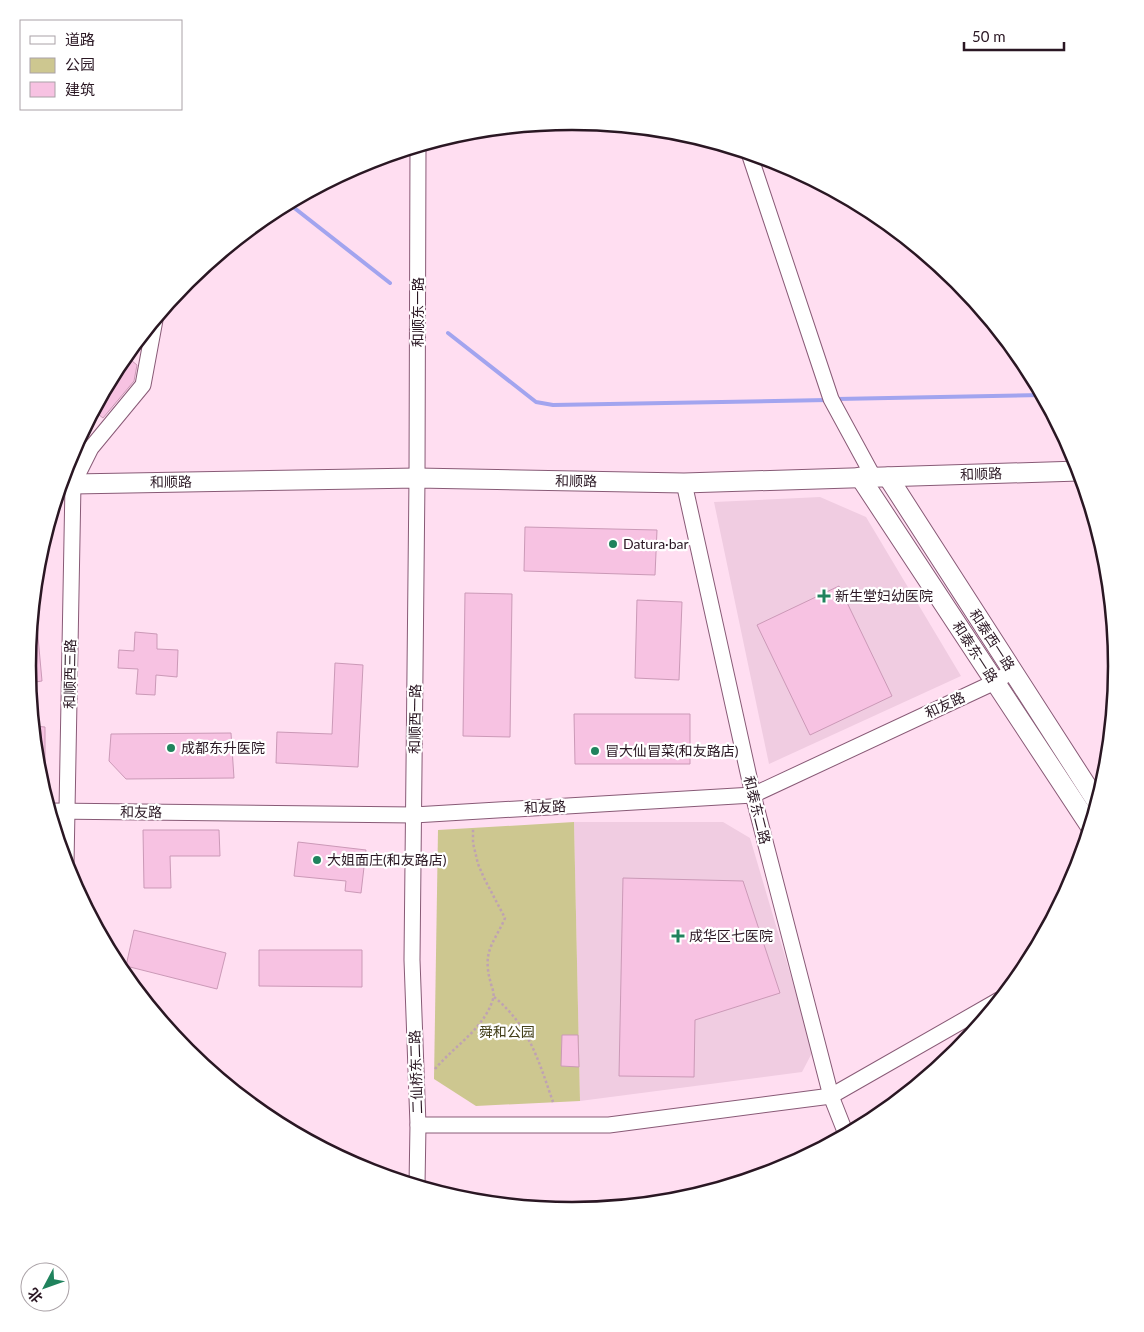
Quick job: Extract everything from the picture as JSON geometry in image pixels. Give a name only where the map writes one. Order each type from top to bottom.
[{"type":"street","name":"和顺东一路","points":[[417,478],[418,154]]},
{"type":"street","points":[[752,162],[831,400],[874,477]]},
{"type":"street","points":[[73,484],[91,448],[143,385],[153,333]]},
{"type":"street","name":"和顺路","points":[[73,484],[417,478],[684,483],[1071,471]]},
{"type":"street","name":"和泰西一路","points":[[874,477],[1012,671],[1092,794]]},
{"type":"street","name":"和泰东一路","points":[[874,477],[995,682],[1085,818]]},
{"type":"street","name":"和顺西一路","points":[[412,960],[417,478]]},
{"type":"street","name":"和泰东二路","points":[[684,483],[753,795],[831,1096],[844,1128]]},
{"type":"street","name":"和顺西三路","points":[[66,842],[73,484]]},
{"type":"street","name":"和友路","points":[[57,811],[414,815],[753,795],[995,682],[1012,671]]},
{"type":"street","name":"二仙桥东二路","points":[[412,960],[418,1125],[417,1178]]},
{"type":"street","points":[[418,1125],[609,1125],[831,1096],[983,1009]]},
{"type":"path","points":[[473,828],[473,843],[478,864],[505,918],[488,958],[490,982],[494,997],[506,1007],[524,1030],[553,1102]]},
{"type":"path","points":[[434,1069],[444,1057],[468,1037],[489,1010],[494,997]]},
{"type":"shaded area","name":"新生堂妇幼医院","points":[[820,497],[866,517],[961,676],[769,764],[714,502]]},
{"type":"shaded area","name":"成华区七医院","points":[[574,822],[723,822],[750,838],[813,1051],[802,1072],[580,1101]]},
{"type":"green space","name":"舜和公园","points":[[574,822],[580,1101],[476,1106],[434,1079],[438,830]]},
{"type":"building","points":[[132,361],[137,365],[134,381],[103,418],[99,415]]},
{"type":"building","points":[[525,527],[657,530],[655,575],[524,571]]},
{"type":"building","points":[[839,586],[892,696],[810,735],[757,625]]},
{"type":"building","points":[[465,593],[512,594],[510,737],[463,736]]},
{"type":"building","points":[[637,600],[682,602],[679,680],[635,678]]},
{"type":"building","points":[[37,629],[42,681],[36,682]]},
{"type":"building","points":[[135,632],[157,634],[157,649],[178,650],[177,677],[156,675],[155,695],[136,694],[138,669],[118,668],[119,650],[134,651]]},
{"type":"building","points":[[335,663],[363,665],[358,767],[276,763],[277,732],[332,734]]},
{"type":"building","points":[[574,714],[690,714],[690,764],[575,764]]},
{"type":"building","points":[[40,727],[45,727],[45,759]]},
{"type":"building","name":"成都东升医院","points":[[231,733],[234,778],[126,779],[109,761],[111,734]]},
{"type":"building","points":[[143,830],[219,830],[220,856],[170,856],[171,888],[144,888]]},
{"type":"building","points":[[298,842],[366,850],[361,893],[345,891],[346,881],[294,876]]},
{"type":"building","points":[[623,878],[743,881],[780,993],[695,1020],[694,1077],[619,1076]]},
{"type":"building","points":[[134,930],[226,953],[217,989],[129,967],[127,963]]},
{"type":"building","points":[[259,950],[362,950],[362,987],[259,986]]},
{"type":"building","points":[[562,1035],[578,1035],[579,1067],[561,1066]]},
{"type":"waterway","points":[[294,208],[390,283]]},
{"type":"waterway","points":[[448,333],[536,402],[553,405],[827,400]]},
{"type":"waterway","points":[[837,399],[1034,395]]},
{"type":"place","name":"Datura·bar","points":[[613,544]]},
{"type":"place","name":"新生堂妇幼医院","points":[[824,596]]},
{"type":"place","name":"成都东升医院","points":[[171,748]]},
{"type":"place","name":"冒大仙冒菜(和友路店)","points":[[595,751]]},
{"type":"place","name":"大姐面庄(和友路店)","points":[[317,860]]},
{"type":"place","name":"成华区七医院","points":[[678,936]]}]
